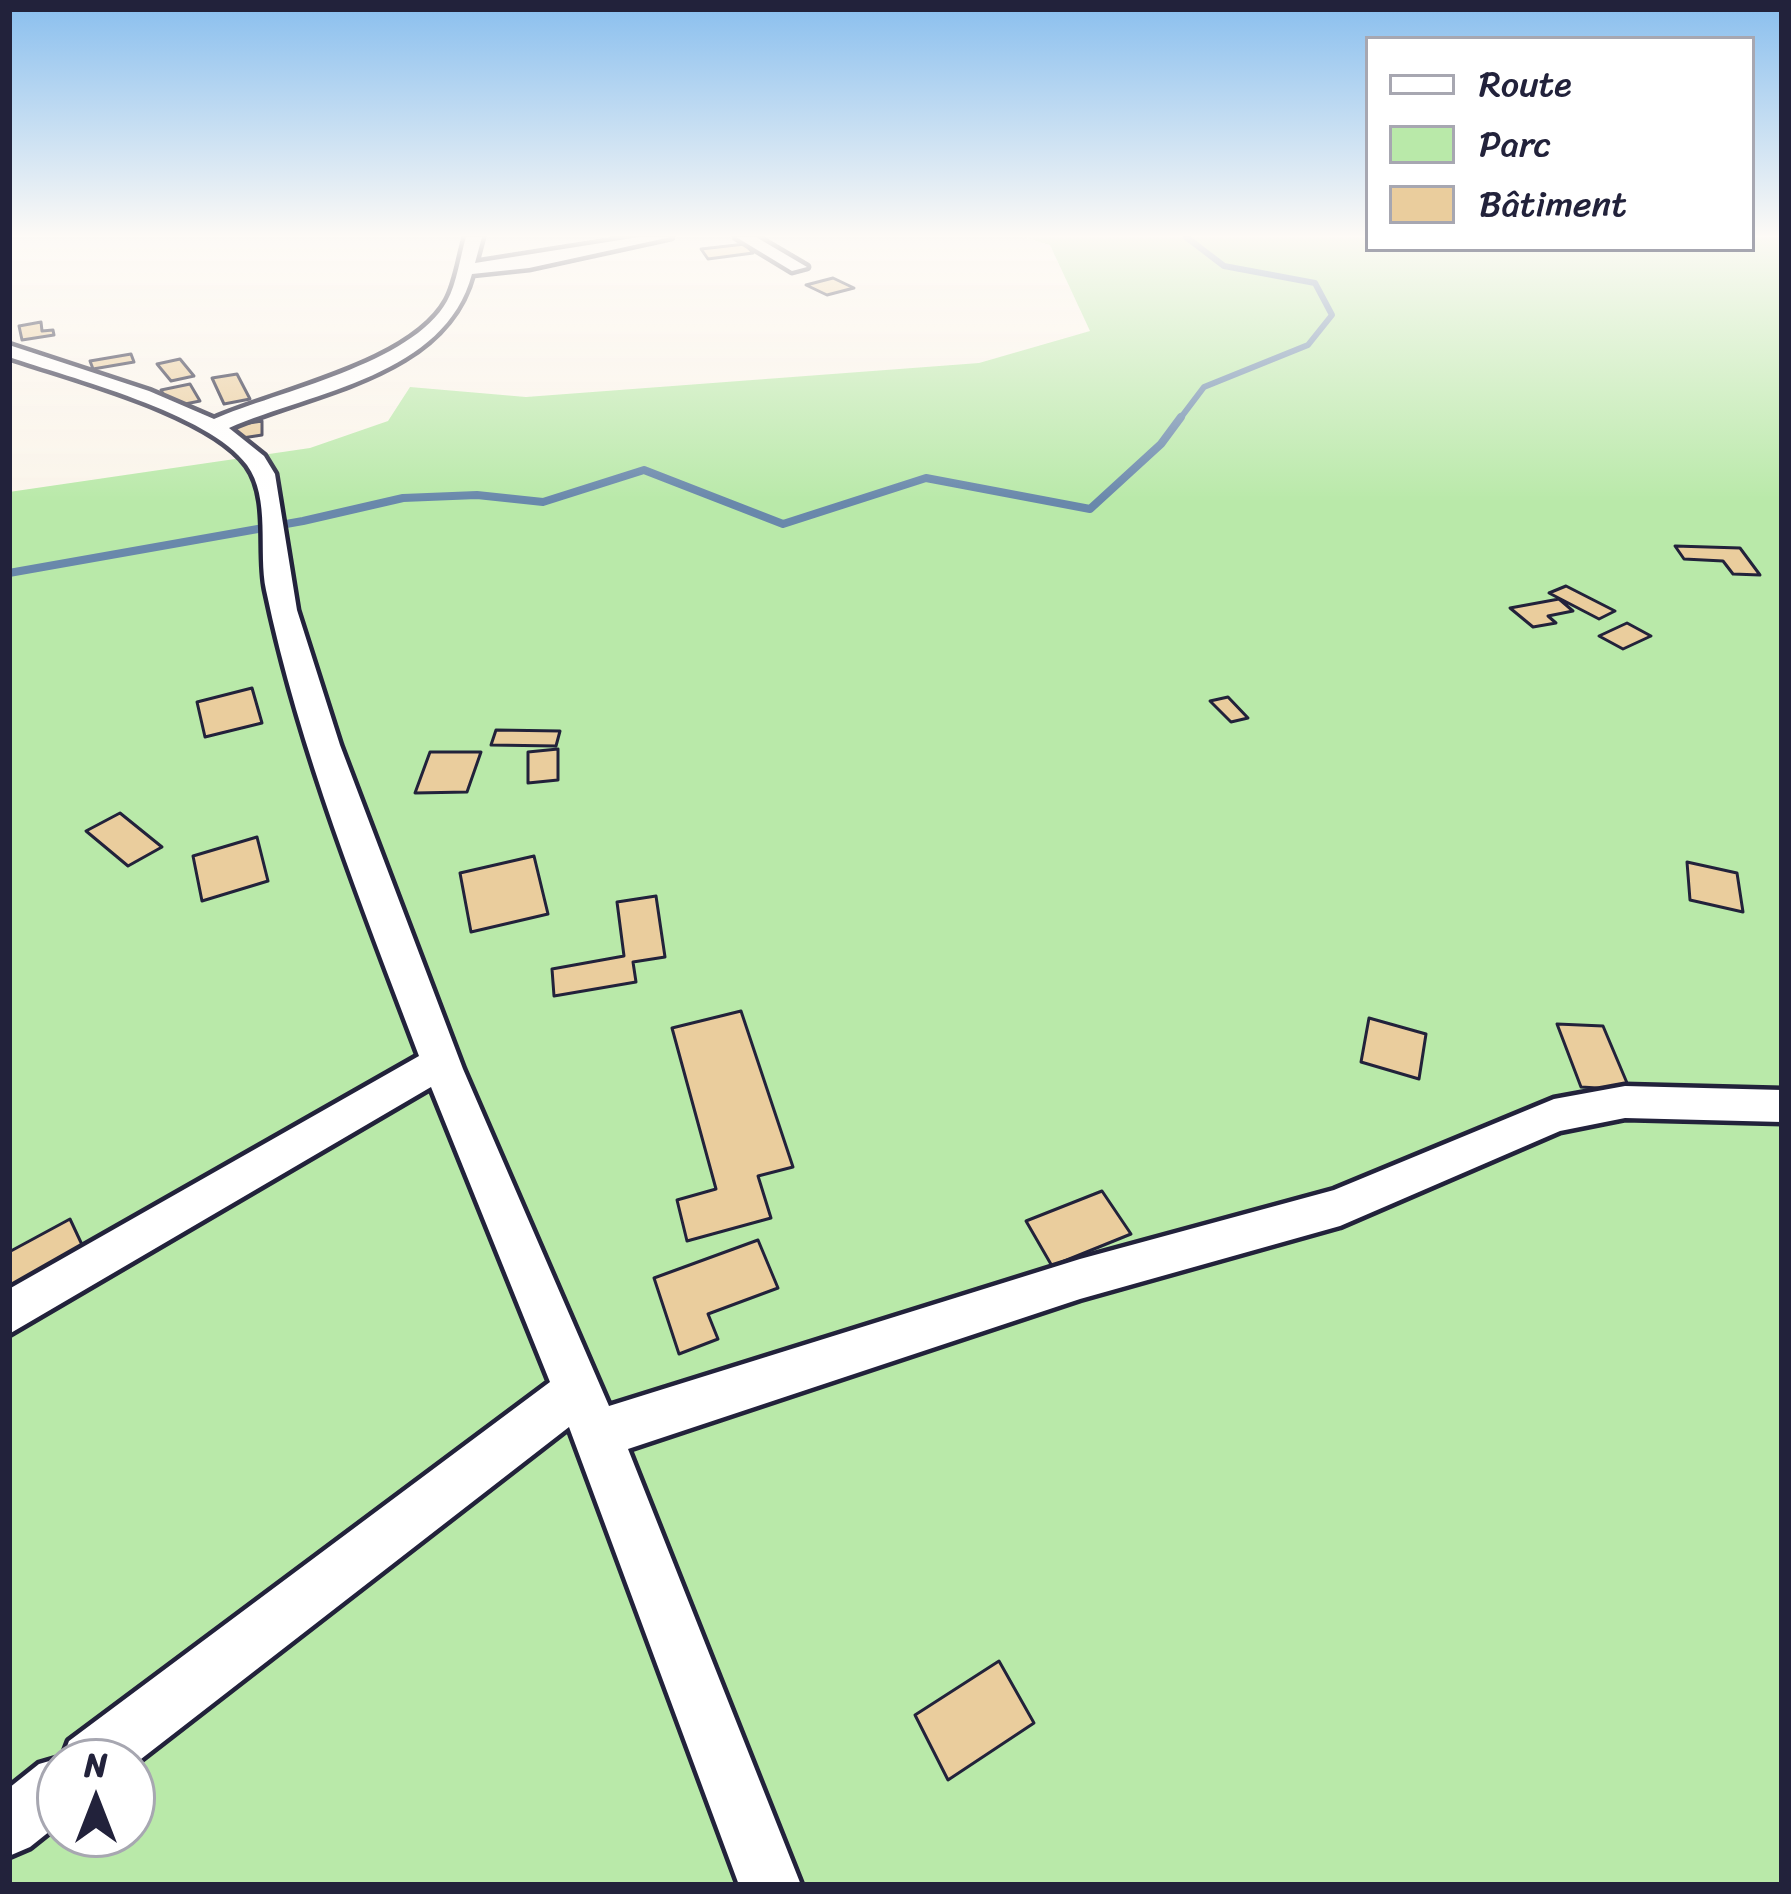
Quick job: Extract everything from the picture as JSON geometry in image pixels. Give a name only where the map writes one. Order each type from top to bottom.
[{"type":"street","points":[[212,428],[273,401],[343,380],[408,350],[433,325]]},
{"type":"street","points":[[9,351],[212,428],[254,459],[274,508],[275,572],[295,648],[438,1064],[586,1413],[770,1885]]},
{"type":"street","points":[[9,1312],[438,1064]]},
{"type":"street","points":[[124,1738],[586,1413],[1340,1207],[1554,1117],[1625,1102],[1782,1106]]},
{"type":"street","points":[[9,1826],[36,1804]]},
{"type":"green space","points":[[1087,325],[1782,325],[1782,1885],[9,1885],[9,492],[310,448],[388,421],[410,387],[526,397],[979,363],[1090,331]]},
{"type":"building","points":[[41,325],[42,331],[53,330],[54,335],[22,340],[19,326]]},
{"type":"building","points":[[131,354],[134,362],[93,369],[90,361]]},
{"type":"building","points":[[180,359],[194,376],[171,381],[157,364]]},
{"type":"building","points":[[237,374],[250,399],[224,404],[212,378]]},
{"type":"building","points":[[190,384],[200,401],[170,407],[161,390]]},
{"type":"building","points":[[262,421],[262,435],[236,439],[236,425]]},
{"type":"building","points":[[1675,546],[1740,548],[1760,575],[1733,574],[1723,561],[1684,559]]},
{"type":"building","points":[[1566,586],[1615,611],[1599,619],[1549,593]]},
{"type":"building","points":[[1559,599],[1573,611],[1548,616],[1556,623],[1533,627],[1510,608]]},
{"type":"building","points":[[1627,623],[1651,636],[1623,649],[1599,636]]},
{"type":"building","points":[[252,688],[262,723],[205,737],[197,702]]},
{"type":"building","points":[[1228,697],[1248,718],[1231,722],[1210,701]]},
{"type":"building","points":[[496,730],[560,731],[556,746],[491,745]]},
{"type":"building","points":[[558,749],[558,780],[528,783],[528,752]]},
{"type":"building","points":[[430,752],[481,752],[467,792],[415,793]]},
{"type":"building","points":[[120,813],[162,847],[128,866],[86,831]]},
{"type":"building","points":[[257,837],[268,881],[202,901],[193,856]]},
{"type":"building","points":[[534,856],[548,914],[471,932],[460,873]]},
{"type":"building","points":[[1687,862],[1737,873],[1743,912],[1690,900]]},
{"type":"building","points":[[656,896],[665,957],[633,962],[636,982],[554,996],[552,969],[624,956],[617,902]]},
{"type":"building","points":[[741,1011],[793,1167],[758,1176],[771,1218],[687,1241],[677,1200],[716,1189],[672,1028]]},
{"type":"building","points":[[1369,1018],[1426,1034],[1419,1079],[1361,1062]]},
{"type":"building","points":[[1557,1024],[1603,1026],[1630,1090],[1581,1087]]},
{"type":"building","points":[[1102,1191],[1131,1234],[1052,1266],[1026,1221]]},
{"type":"building","points":[[70,1219],[84,1249],[9,1290],[9,1252]]},
{"type":"building","points":[[758,1240],[778,1288],[708,1314],[718,1339],[679,1354],[654,1278]]},
{"type":"building","points":[[999,1661],[1034,1723],[948,1780],[915,1715]]},
{"type":"waterway","points":[[1179,420],[1204,387],[1308,345],[1324,325]]},
{"type":"waterway","points":[[9,573],[303,521],[403,498],[477,495],[543,502],[644,470],[783,524],[926,478],[1090,509],[1161,444],[1181,417]]}]
